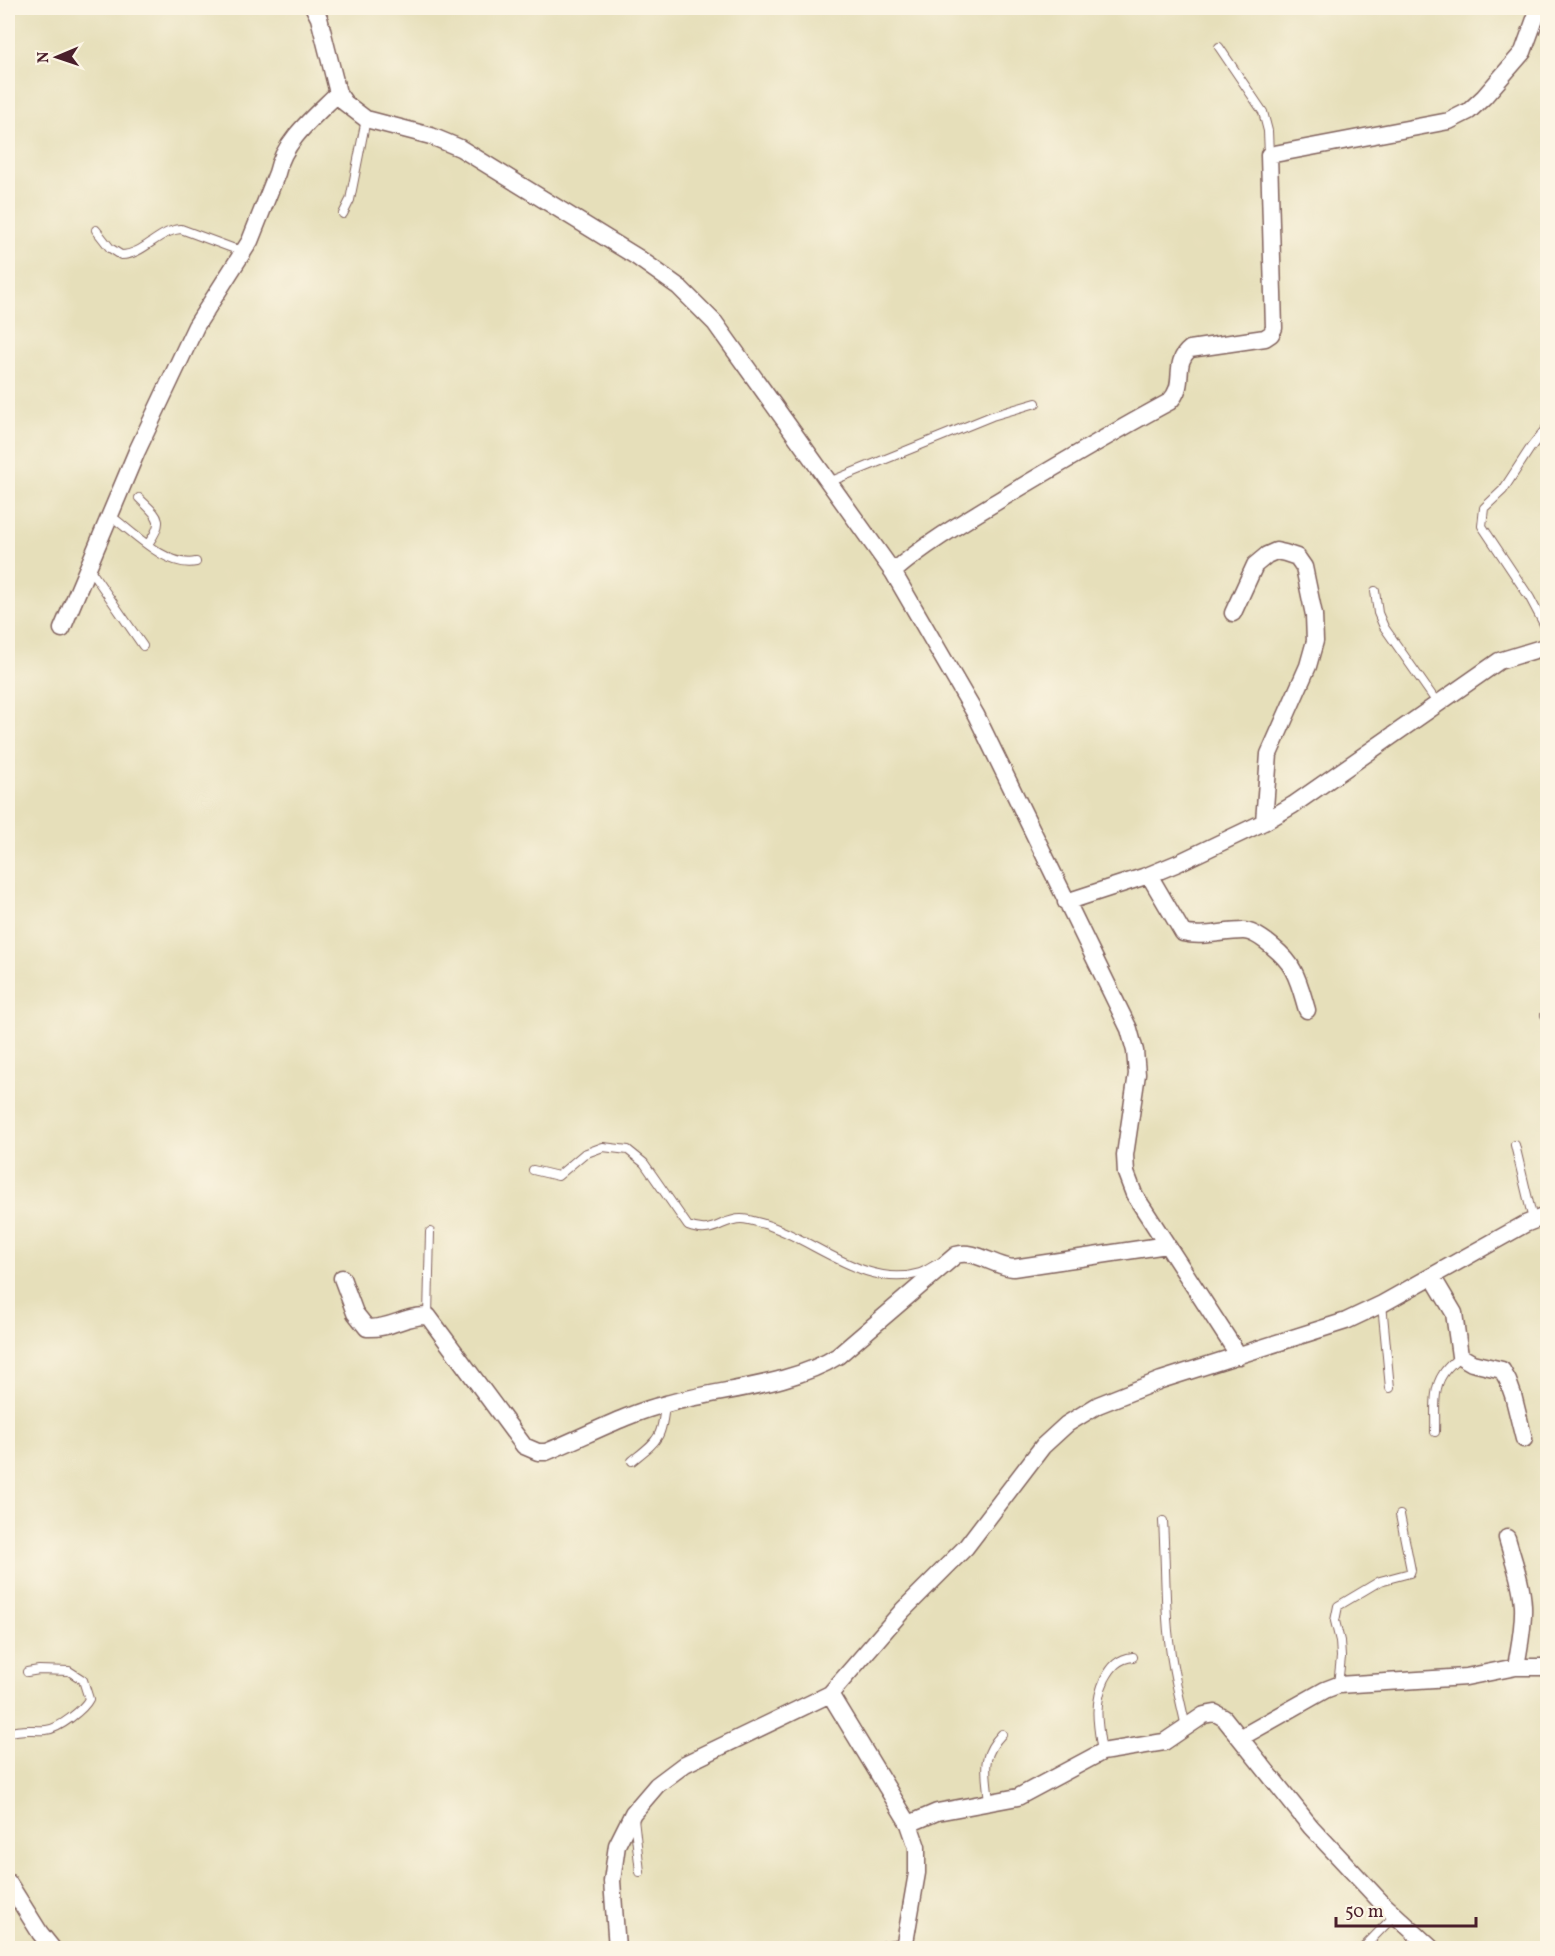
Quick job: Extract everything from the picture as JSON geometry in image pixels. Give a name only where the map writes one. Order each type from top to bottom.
[{"type":"street","points":[[314,8],[319,18],[338,93],[345,102],[366,119],[430,136],[460,147],[638,257],[679,287],[715,323],[893,572],[976,715],[1129,1029],[1135,1051],[1137,1074],[1125,1155],[1126,1173],[1134,1194],[1239,1356]]},
{"type":"street","points":[[893,572],[921,549],[980,512],[1095,442],[1169,402],[1177,394],[1180,361],[1183,354],[1190,349],[1265,338],[1271,334],[1274,328],[1269,155],[1449,121],[1469,111],[1523,52],[1539,8]]},
{"type":"street","points":[[62,629],[137,451],[195,326],[250,241],[287,149],[306,124],[338,93]]},
{"type":"street","points":[[1233,613],[1255,566],[1267,555],[1276,551],[1297,557],[1304,567],[1314,615],[1315,641],[1308,666],[1269,754],[1264,822]]},
{"type":"street","points":[[1066,902],[1149,876],[1264,822],[1293,805],[1499,661],[1548,646]]},
{"type":"street","points":[[1149,876],[1183,933],[1192,935],[1244,931],[1252,932],[1260,937],[1292,967],[1307,1010]]},
{"type":"street","points":[[617,1948],[612,1881],[617,1845],[633,1813],[657,1785],[685,1764],[830,1694],[903,1610],[966,1547],[1043,1446],[1067,1424],[1098,1405],[1140,1388],[1337,1324],[1382,1304],[1540,1218]]},
{"type":"street","points":[[342,1278],[356,1313],[367,1328],[381,1328],[416,1316],[428,1316],[524,1446],[531,1450],[546,1452],[665,1404],[820,1368],[838,1356],[956,1255],[963,1252],[1001,1267],[1013,1268],[1167,1245]]},
{"type":"street","points":[[1432,1276],[1454,1313],[1460,1356],[1472,1363],[1502,1370],[1514,1395],[1524,1439]]},
{"type":"street","points":[[1507,1538],[1521,1590],[1523,1607],[1516,1667]]},
{"type":"street","points":[[1240,1738],[1338,1685],[1466,1677],[1516,1667],[1548,1666]]},
{"type":"street","points":[[830,1694],[909,1824],[917,1847],[917,1873],[904,1945]]},
{"type":"street","points":[[909,1824],[937,1812],[1017,1797],[1102,1752],[1164,1742],[1204,1715],[1215,1713],[1224,1718],[1311,1827],[1395,1915],[1431,1948]]},
{"type":"street","points":[[8,1882],[52,1948]]},
{"type":"lane","points":[[1220,47],[1263,112],[1268,132],[1269,155]]},
{"type":"lane","points":[[342,214],[350,200],[366,119]]},
{"type":"lane","points":[[96,230],[110,248],[121,255],[136,252],[172,230],[181,229],[243,252]]},
{"type":"lane","points":[[829,482],[992,416],[1036,403]]},
{"type":"lane","points":[[1548,426],[1531,447],[1503,490],[1484,507],[1482,526],[1530,598],[1548,632]]},
{"type":"lane","points":[[139,498],[157,515],[159,525],[148,544]]},
{"type":"lane","points":[[111,516],[170,559],[183,563],[196,562]]},
{"type":"lane","points":[[89,568],[142,646]]},
{"type":"lane","points":[[1375,591],[1378,613],[1384,627],[1438,704]]},
{"type":"lane","points":[[1515,1145],[1540,1218]]},
{"type":"lane","points":[[533,1170],[558,1176],[584,1154],[603,1147],[628,1150],[644,1163],[688,1226],[700,1231],[740,1218],[782,1229],[828,1255],[862,1269],[892,1276],[920,1273],[956,1255]]},
{"type":"lane","points":[[428,1316],[430,1232]]},
{"type":"lane","points":[[1382,1304],[1390,1388]]},
{"type":"lane","points":[[1435,1432],[1435,1398],[1438,1383],[1443,1373],[1460,1356]]},
{"type":"lane","points":[[632,1461],[658,1441],[665,1404]]},
{"type":"lane","points":[[1338,1685],[1341,1657],[1335,1621],[1338,1606],[1380,1581],[1410,1574],[1400,1515]]},
{"type":"lane","points":[[1163,1521],[1168,1629],[1172,1663],[1186,1727]]},
{"type":"lane","points":[[1102,1752],[1097,1723],[1097,1703],[1101,1689],[1111,1667],[1123,1658],[1132,1657]]},
{"type":"lane","points":[[8,1733],[25,1728],[48,1730],[56,1727],[85,1707],[89,1699],[83,1680],[69,1671],[27,1672]]},
{"type":"lane","points":[[989,1803],[987,1755],[1002,1734]]},
{"type":"lane","points":[[633,1813],[640,1872]]},
{"type":"lane","points":[[1363,1948],[1395,1915]]},
{"type":"lane","points":[[872,1948],[904,1945]]}]
